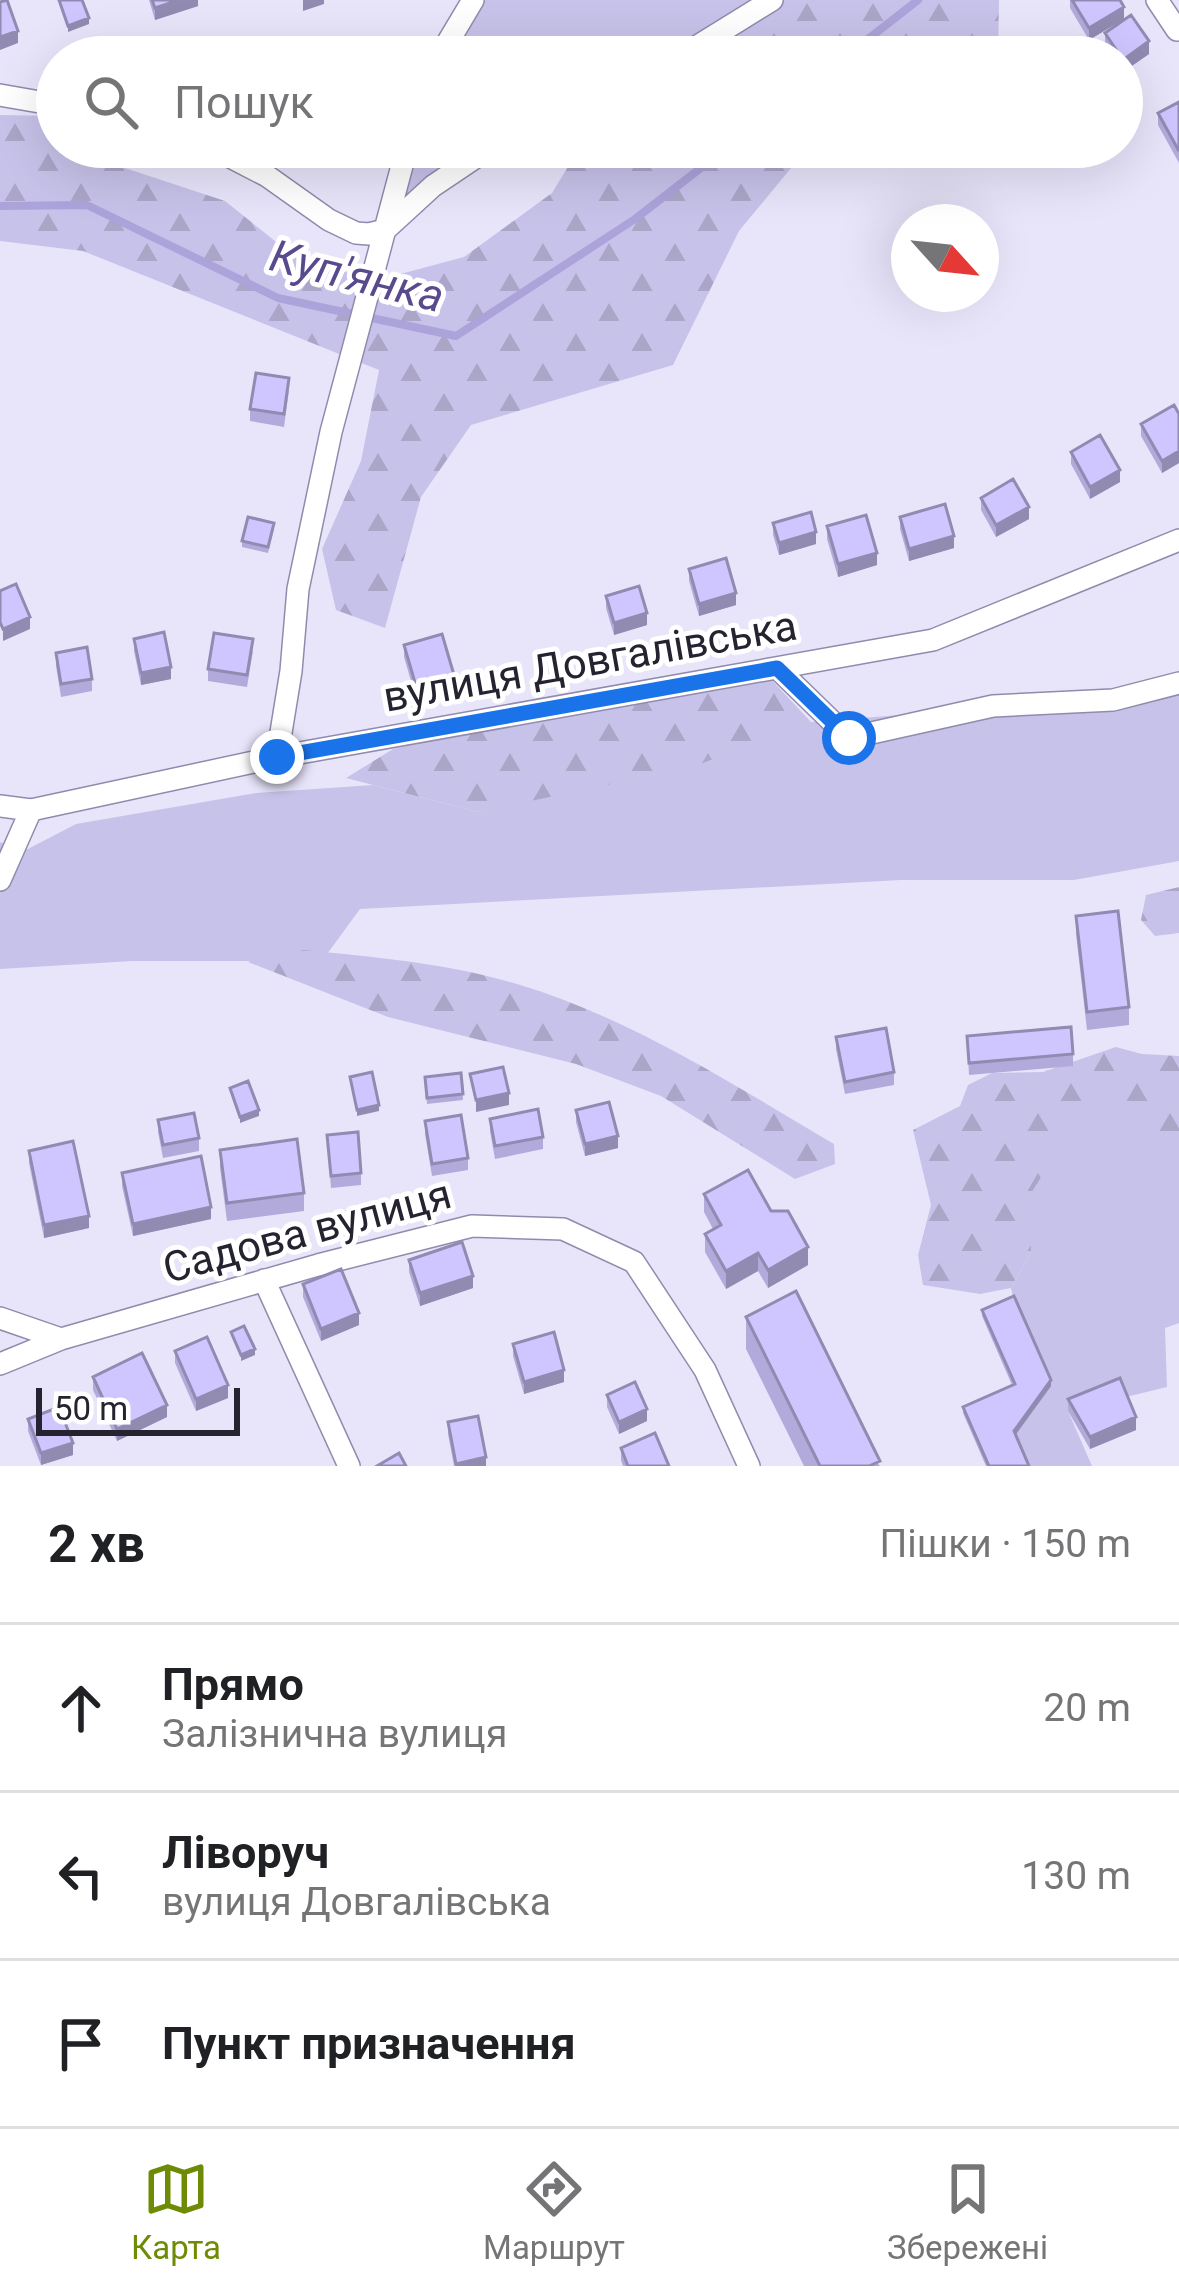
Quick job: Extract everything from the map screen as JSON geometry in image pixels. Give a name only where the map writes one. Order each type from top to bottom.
[{"type":"street","points":[[452,36],[473,0]]},
{"type":"street","points":[[714,36],[772,0]]},
{"type":"street","points":[[1157,0],[1178,28]]},
{"type":"street","points":[[0,95],[36,101]]},
{"type":"street","points":[[252,168],[356,233],[385,230],[459,168]]},
{"type":"street","points":[[277,757],[298,589],[331,432],[401,168]]},
{"type":"street","name":"вулиця Довгалівська","points":[[0,806],[31,810],[277,757],[934,640],[1179,540]]},
{"type":"street","points":[[777,668],[849,738],[993,706],[1113,700],[1179,683]]},
{"type":"street","points":[[0,880],[31,810]]},
{"type":"street","name":"Садова вулиця","points":[[0,1364],[61,1339],[472,1226],[562,1228],[634,1262],[705,1370],[749,1466]]},
{"type":"street","points":[[264,1280],[349,1466]]},
{"type":"street","points":[[0,1318],[61,1339]]},
{"type":"green space","points":[[473,0],[770,0],[709,36],[452,36]]},
{"type":"green space","points":[[774,0],[999,0],[998,36],[722,36]]},
{"type":"green space","points":[[0,115],[36,116],[36,168],[125,168],[225,201],[309,268],[389,277],[464,257],[552,193],[567,168],[791,168],[739,231],[673,365],[471,425],[421,497],[385,628],[336,610],[322,549],[361,461],[379,370],[83,251],[0,241]]},
{"type":"green space","points":[[401,168],[471,168],[385,230]]},
{"type":"green space","points":[[768,676],[811,722],[692,767],[478,812],[346,778],[393,749],[497,725]]},
{"type":"green space","points":[[1179,693],[1179,861],[1074,880],[901,880],[360,909],[322,961],[132,961],[0,969],[0,842],[24,851],[76,824],[256,793],[373,785],[478,812],[811,722]]},
{"type":"green space","points":[[1179,887],[1179,933],[1155,936],[1141,920],[1146,895]]},
{"type":"green space","points":[[282,948],[459,970],[559,998],[680,1054],[834,1144],[835,1164],[795,1179],[661,1096],[576,1064],[388,1017],[248,962]]},
{"type":"green space","points":[[1116,1047],[1179,1056],[1179,1137],[1172,1138],[1123,1110],[1082,1111],[1030,1195],[1031,1253],[1011,1288],[980,1294],[923,1285],[918,1255],[931,1205],[913,1130],[960,1106],[968,1085],[992,1073],[1043,1072]]},
{"type":"green space","points":[[1086,1106],[1123,1110],[1179,1131],[1179,1323],[1165,1328],[1167,1387],[1068,1411],[1092,1466],[1026,1466],[1014,1437],[1011,1288],[1031,1253],[1025,1192],[1052,1143]]},
{"type":"building","points":[[7,0],[18,31],[0,37],[0,2]]},
{"type":"building","points":[[59,0],[82,0],[89,18],[68,26]]},
{"type":"building","points":[[152,0],[179,0],[155,8]]},
{"type":"building","points":[[1072,0],[1120,0],[1124,7],[1089,28]]},
{"type":"building","points":[[1131,15],[1149,41],[1143,45],[1143,36],[1105,33]]},
{"type":"building","points":[[1179,102],[1179,151],[1158,113]]},
{"type":"building","points":[[256,373],[289,378],[284,414],[250,409]]},
{"type":"building","points":[[1174,405],[1179,414],[1179,451],[1162,461],[1141,424]]},
{"type":"building","points":[[1100,435],[1120,470],[1090,487],[1071,452]]},
{"type":"building","points":[[1013,479],[1029,507],[996,525],[981,498]]},
{"type":"building","points":[[945,504],[954,536],[909,549],[900,517]]},
{"type":"building","points":[[811,512],[816,532],[779,543],[773,523]]},
{"type":"building","points":[[866,515],[877,553],[838,564],[827,526]]},
{"type":"building","points":[[248,517],[274,523],[268,547],[242,541]]},
{"type":"building","points":[[726,558],[736,593],[699,604],[689,569]]},
{"type":"building","points":[[16,584],[30,617],[3,629],[0,591]]},
{"type":"building","points":[[639,586],[647,613],[614,623],[606,596]]},
{"type":"building","points":[[164,632],[171,667],[141,673],[134,639]]},
{"type":"building","points":[[214,633],[253,639],[247,675],[208,669]]},
{"type":"building","points":[[442,634],[454,675],[416,686],[404,645]]},
{"type":"building","points":[[87,647],[92,679],[61,684],[56,653]]},
{"type":"building","points":[[1118,911],[1129,1007],[1087,1012],[1076,916]]},
{"type":"building","points":[[1071,1027],[1073,1054],[969,1063],[967,1036]]},
{"type":"building","points":[[886,1028],[894,1072],[845,1082],[836,1037]]},
{"type":"building","points":[[503,1067],[509,1093],[476,1100],[470,1074]]},
{"type":"building","points":[[372,1072],[379,1105],[357,1110],[350,1077]]},
{"type":"building","points":[[461,1073],[463,1094],[427,1098],[425,1077]]},
{"type":"building","points":[[248,1081],[259,1110],[240,1117],[230,1088]]},
{"type":"building","points":[[609,1102],[618,1136],[585,1144],[576,1110]]},
{"type":"building","points":[[538,1109],[543,1137],[495,1146],[490,1119]]},
{"type":"building","points":[[194,1113],[199,1138],[163,1145],[158,1120]]},
{"type":"building","points":[[461,1115],[468,1158],[432,1164],[425,1121]]},
{"type":"building","points":[[358,1132],[361,1173],[331,1176],[327,1135]]},
{"type":"building","points":[[297,1139],[304,1193],[227,1203],[220,1150]]},
{"type":"building","points":[[73,1141],[89,1216],[44,1225],[29,1151]]},
{"type":"building","points":[[201,1156],[211,1207],[133,1224],[122,1173]]},
{"type":"building","points":[[748,1170],[771,1211],[788,1211],[808,1247],[768,1270],[758,1253],[726,1271],[705,1234],[721,1225],[704,1194]]},
{"type":"building","points":[[462,1242],[473,1276],[420,1293],[409,1260]]},
{"type":"building","points":[[341,1269],[359,1313],[321,1329],[303,1284]]},
{"type":"building","points":[[796,1291],[880,1461],[869,1466],[820,1466],[746,1317]]},
{"type":"building","points":[[1014,1296],[1051,1380],[1014,1431],[1029,1466],[989,1466],[963,1407],[1015,1384],[982,1310]]},
{"type":"building","points":[[244,1326],[255,1349],[241,1355],[231,1332]]},
{"type":"building","points":[[554,1332],[564,1370],[524,1382],[513,1344]]},
{"type":"building","points":[[207,1337],[228,1385],[196,1399],[175,1351]]},
{"type":"building","points":[[142,1353],[167,1405],[117,1429],[93,1377]]},
{"type":"building","points":[[1120,1378],[1136,1417],[1090,1437],[1068,1399]]},
{"type":"building","points":[[635,1382],[647,1409],[619,1422],[607,1395]]},
{"type":"building","points":[[59,1407],[73,1443],[41,1453],[28,1419]]},
{"type":"building","points":[[478,1416],[486,1457],[456,1464],[448,1422]]},
{"type":"building","points":[[655,1433],[669,1466],[628,1466],[621,1448]]},
{"type":"building","points":[[399,1453],[406,1466],[377,1466]]},
{"type":"waterway","name":"Куп'янка","points":[[872,36],[918,0]]},
{"type":"waterway","name":"Куп'янка","points":[[0,206],[87,205],[278,298],[456,336],[635,219],[701,168]]},
{"type":"route","points":[[277,757],[777,668],[849,738]]}]
